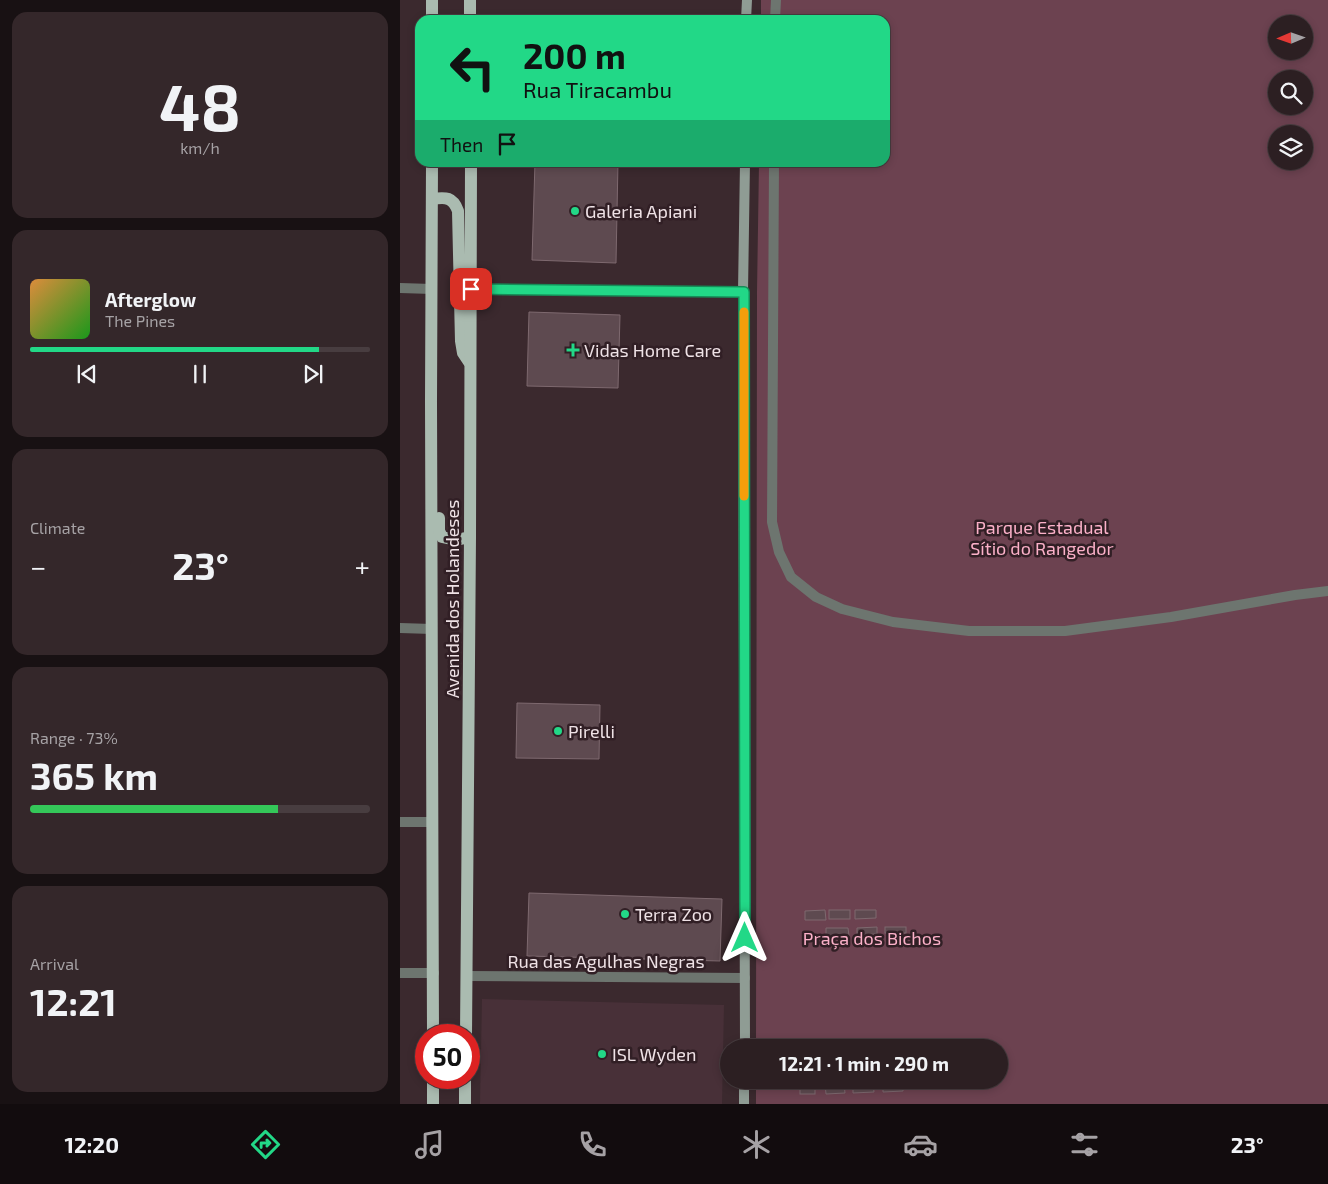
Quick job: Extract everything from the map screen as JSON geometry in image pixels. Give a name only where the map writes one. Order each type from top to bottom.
[{"type":"main road","points":[[432,0],[432,15]]},
{"type":"main road","points":[[470,0],[470,15]]},
{"type":"main road","points":[[746,0],[746,15]]},
{"type":"main road","name":"Avenida dos Holandeses","points":[[432,167],[433,1024]]},
{"type":"main road","name":"Avenida dos Holandeses","points":[[466,1024],[471,167]]},
{"type":"main road","points":[[745,167],[745,1039]]},
{"type":"main road","points":[[432,199],[448,199],[455,203],[458,211],[461,341],[464,353],[471,364]]},
{"type":"main road","points":[[432,402],[440,430],[439,531],[442,537],[448,539],[470,537]]},
{"type":"main road","points":[[433,1089],[433,1104]]},
{"type":"main road","points":[[465,1104],[466,1089]]},
{"type":"main road","points":[[744,1089],[744,1104]]},
{"type":"street","points":[[776,0],[776,15]]},
{"type":"street","points":[[774,167],[772,522],[778,552],[791,577],[816,597],[842,609],[893,622],[969,632],[1065,631],[1171,617],[1328,591]]},
{"type":"street","points":[[400,288],[432,289]]},
{"type":"street","points":[[471,289],[744,292]]},
{"type":"street","points":[[400,628],[432,629]]},
{"type":"street","points":[[400,822],[433,822]]},
{"type":"street","points":[[400,973],[434,973]]},
{"type":"street","name":"Rua das Agulhas Negras","points":[[466,976],[745,978]]},
{"type":"shaded area","name":"ISL Wyden","points":[[482,999],[724,1005],[723,1039],[720,1039],[720,1089],[722,1089],[722,1104],[480,1104]]},
{"type":"green space","name":"Parque Estadual Sítio do Rangedor","points":[[761,0],[1328,0],[1328,1104],[756,1104],[756,1089],[1008,1089],[1008,1039],[756,1039],[757,292],[759,167],[890,167],[890,15],[761,15]]},
{"type":"building","name":"Galeria Apiani","points":[[535,167],[618,167],[616,263],[532,260]]},
{"type":"building","name":"Vidas Home Care","points":[[529,312],[620,315],[618,388],[527,386]]},
{"type":"building","name":"Pirelli","points":[[517,703],[600,705],[599,759],[516,758]]},
{"type":"building","name":"Terra Zoo","points":[[529,893],[722,899],[720,961],[527,956]]},
{"type":"building","points":[[825,910],[826,920],[805,920],[805,911]]},
{"type":"building","points":[[829,910],[850,910],[850,919],[829,919]]},
{"type":"building","points":[[855,910],[876,910],[876,918],[855,919]]},
{"type":"building","points":[[877,927],[877,934],[857,935],[857,928]]},
{"type":"building","points":[[885,927],[906,927],[906,933],[885,933]]},
{"type":"building","points":[[826,928],[848,928],[849,936],[826,936]]},
{"type":"building","points":[[800,1089],[815,1089],[815,1094],[800,1094]]},
{"type":"building","points":[[826,1089],[845,1089],[845,1093],[826,1094]]},
{"type":"building","points":[[853,1089],[874,1089],[874,1092],[853,1093]]},
{"type":"building","points":[[883,1089],[903,1089],[903,1091],[883,1092]]},
{"type":"slow traffic","points":[[744,312],[744,496]]},
{"type":"place","name":"Galeria Apiani","points":[[575,211]]},
{"type":"place","name":"Vidas Home Care","points":[[573,350]]},
{"type":"place","name":"Pirelli","points":[[558,731]]},
{"type":"place","name":"Terra Zoo","points":[[625,914]]},
{"type":"place","name":"ISL Wyden","points":[[602,1054]]},
{"type":"route","points":[[471,289],[744,292],[745,938]]},
{"type":"park label","name":"Praça dos Bichos","points":[[872,938]]}]
